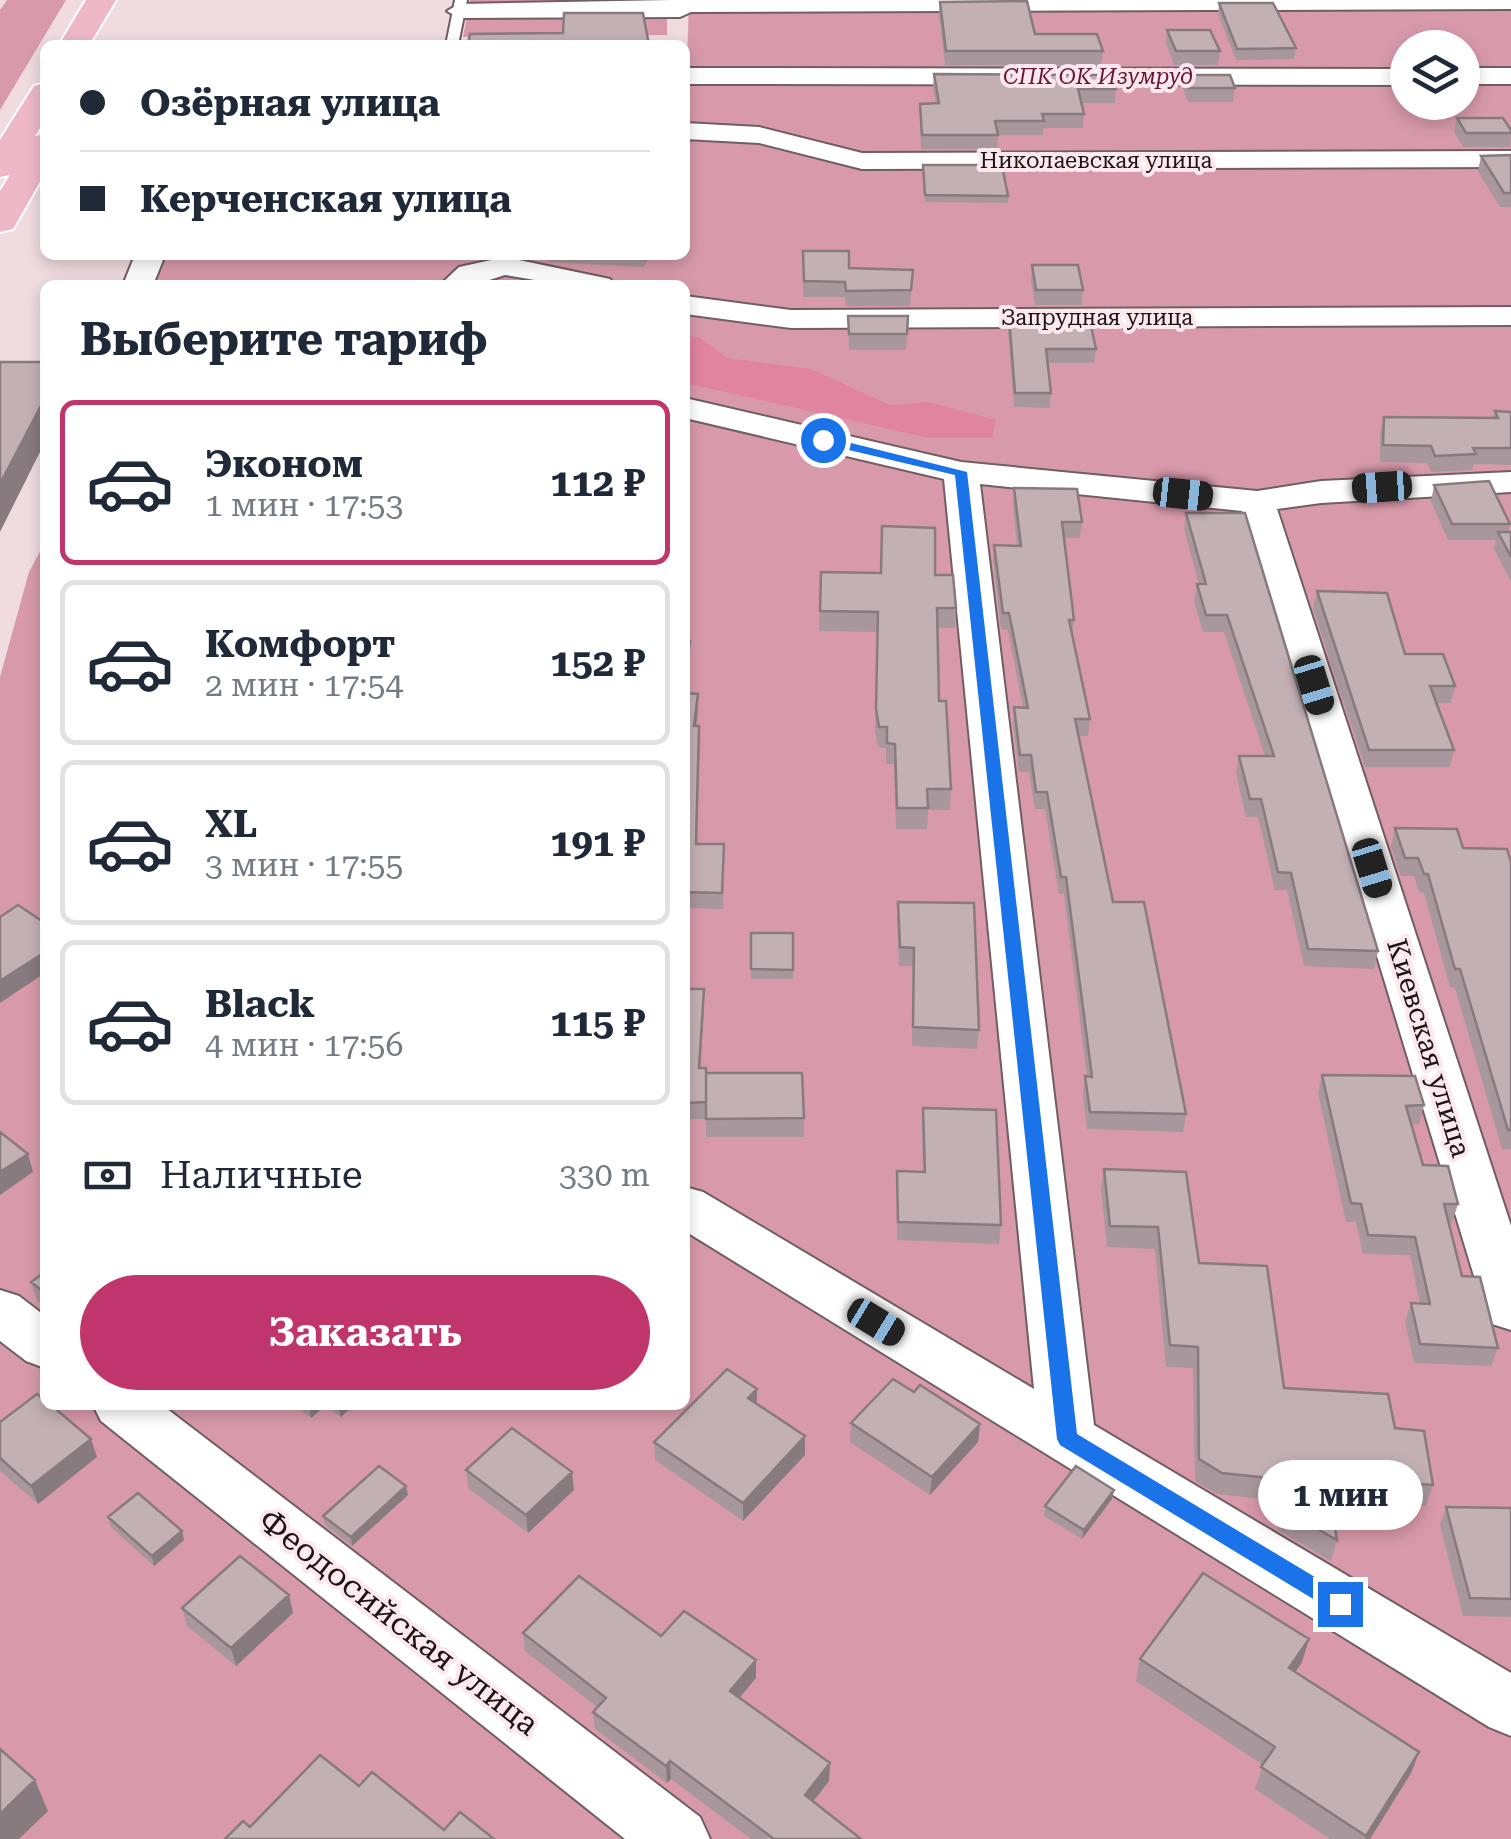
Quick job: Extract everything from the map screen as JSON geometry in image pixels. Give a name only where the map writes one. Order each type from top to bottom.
[{"type":"main road","points":[[77,40],[101,0]]},
{"type":"main road","points":[[106,40],[129,0]]},
{"type":"main road","points":[[0,167],[40,100]]},
{"type":"main road","points":[[0,221],[40,153]]},
{"type":"street","points":[[460,5],[680,10],[1511,2]]},
{"type":"street","points":[[690,76],[1390,76]]},
{"type":"street","points":[[1480,76],[1511,76]]},
{"type":"street","name":"Николаевская улица","points":[[690,131],[760,135],[862,160],[1511,158]]},
{"type":"street","points":[[462,280],[474,271],[505,267],[573,280]]},
{"type":"street","name":"Запрудная улица","points":[[690,306],[791,319],[1511,316]]},
{"type":"street","points":[[690,409],[961,472],[1257,502],[1320,492],[1511,482]]},
{"type":"street","points":[[961,472],[1067,1439]]},
{"type":"street","name":"Киевская улица","points":[[1257,502],[1511,1308]]},
{"type":"street","points":[[690,1209],[1511,1707]]},
{"type":"street","points":[[0,1310],[40,1342]]},
{"type":"street","name":"Феодосийская улица","points":[[127,1410],[677,1839]]},
{"type":"lane","points":[[453,40],[460,5]]},
{"type":"green space","points":[[7,0],[66,0],[0,110],[0,10]]},
{"type":"green space","points":[[470,0],[667,0],[667,35],[463,37]]},
{"type":"green space","name":"СПК ОК Изумруд","points":[[689,0],[1511,0],[1511,152],[855,152],[690,123]]},
{"type":"green space","points":[[690,138],[751,138],[850,167],[1511,165],[1511,1839],[0,1839],[0,677],[29,572],[40,551],[40,1410],[690,1410],[690,280],[152,280],[161,260],[690,260]]},
{"type":"shaded area","points":[[690,337],[699,337],[727,358],[811,369],[890,405],[929,402],[996,420],[992,438],[929,438],[690,384]]},
{"type":"building","points":[[1027,1],[1035,34],[1097,34],[1103,51],[946,51],[940,2]]},
{"type":"building","points":[[1219,3],[1273,3],[1296,48],[1237,49]]},
{"type":"building","points":[[564,13],[643,13],[648,40],[469,40],[470,34],[563,33]]},
{"type":"building","points":[[1167,30],[1210,30],[1220,51],[1176,51]]},
{"type":"building","points":[[934,74],[1111,75],[1116,89],[1078,89],[1084,114],[1042,114],[1044,121],[995,121],[998,135],[922,135],[920,104],[939,103]]},
{"type":"building","points":[[1184,75],[1230,75],[1235,88],[1189,88]]},
{"type":"building","points":[[1503,118],[1511,130],[1511,133],[1466,133],[1458,120]]},
{"type":"building","points":[[1511,155],[1511,193],[1504,193],[1481,156]]},
{"type":"building","points":[[923,165],[1002,165],[1008,196],[925,195]]},
{"type":"building","points":[[803,251],[849,251],[849,268],[913,270],[911,290],[846,291],[845,282],[804,281]]},
{"type":"building","points":[[1032,265],[1078,265],[1083,290],[1036,290]]},
{"type":"building","points":[[848,316],[908,316],[907,334],[849,334]]},
{"type":"building","points":[[1009,317],[1089,317],[1096,349],[1046,349],[1051,393],[1015,393]]},
{"type":"building","points":[[0,362],[40,362],[40,408],[0,484]]},
{"type":"building","points":[[1495,411],[1511,412],[1511,448],[1473,448],[1476,454],[1435,456],[1431,446],[1383,445],[1384,417],[1498,418]]},
{"type":"building","points":[[1489,481],[1510,524],[1452,524],[1434,485]]},
{"type":"building","points":[[1014,488],[1077,489],[1082,522],[1062,522],[1074,620],[1069,620],[1090,719],[1075,719],[1113,902],[1144,902],[1186,1114],[1090,1112],[1085,1076],[1092,1077],[1066,877],[1061,877],[1047,792],[1036,792],[1031,755],[1020,755],[1014,707],[1028,708],[1009,613],[1003,613],[994,545],[1021,546]]},
{"type":"building","points":[[1186,513],[1245,513],[1378,951],[1308,949],[1291,873],[1278,872],[1261,799],[1250,799],[1239,756],[1274,756],[1227,615],[1206,615],[1197,584],[1206,584]]},
{"type":"building","points":[[882,526],[935,528],[935,575],[953,575],[956,608],[937,608],[939,701],[946,701],[951,789],[927,789],[928,808],[897,808],[895,744],[887,743],[887,727],[879,727],[876,709],[878,612],[820,611],[821,572],[881,573]]},
{"type":"building","points":[[1498,532],[1511,532],[1511,557]]},
{"type":"building","points":[[1317,591],[1387,593],[1405,654],[1443,654],[1455,686],[1430,686],[1454,750],[1369,750]]},
{"type":"building","points":[[690,693],[698,694],[694,726],[699,726],[696,844],[724,844],[722,893],[690,892]]},
{"type":"building","points":[[1395,828],[1457,829],[1463,848],[1507,849],[1511,862],[1511,1130],[1460,969],[1455,969],[1428,874],[1424,874],[1418,858],[1405,858]]},
{"type":"building","points":[[898,902],[974,903],[979,1030],[913,1027],[914,948],[900,947]]},
{"type":"building","points":[[18,905],[40,920],[40,955],[0,981],[0,917]]},
{"type":"building","points":[[751,933],[793,933],[793,970],[751,969]]},
{"type":"building","points":[[690,989],[704,989],[699,1068],[706,1068],[706,1102],[690,1103]]},
{"type":"building","points":[[706,1073],[802,1073],[804,1118],[706,1119]]},
{"type":"building","points":[[1322,1075],[1415,1076],[1424,1105],[1406,1106],[1423,1165],[1448,1166],[1458,1204],[1444,1204],[1462,1276],[1480,1277],[1498,1348],[1420,1344],[1411,1303],[1430,1304],[1415,1237],[1368,1235],[1361,1204],[1351,1203]]},
{"type":"building","points":[[923,1108],[996,1110],[1001,1225],[898,1222],[897,1171],[925,1172]]},
{"type":"building","points":[[0,1132],[28,1154],[0,1172]]},
{"type":"building","points":[[1104,1169],[1186,1172],[1199,1263],[1267,1266],[1284,1388],[1388,1394],[1395,1428],[1424,1431],[1433,1485],[1326,1477],[1337,1540],[1283,1509],[1278,1479],[1222,1473],[1199,1459],[1198,1347],[1170,1345],[1158,1227],[1110,1226]]},
{"type":"building","points":[[727,1369],[757,1389],[748,1398],[805,1436],[743,1503],[654,1442]]},
{"type":"building","points":[[893,1379],[914,1392],[920,1385],[980,1424],[932,1477],[851,1423]]},
{"type":"building","points":[[37,1394],[40,1410],[57,1410],[91,1439],[31,1486],[0,1458],[0,1422]]},
{"type":"building","points":[[512,1428],[572,1472],[526,1515],[466,1470]]},
{"type":"building","points":[[379,1466],[406,1486],[351,1537],[323,1516]]},
{"type":"building","points":[[1076,1466],[1114,1490],[1084,1530],[1045,1506]]},
{"type":"building","points":[[138,1493],[182,1531],[152,1556],[108,1517]]},
{"type":"building","points":[[1446,1507],[1511,1508],[1511,1599],[1470,1598]]},
{"type":"building","points":[[240,1556],[289,1595],[231,1648],[182,1608]]},
{"type":"building","points":[[1203,1573],[1309,1639],[1289,1668],[1419,1752],[1366,1836],[1261,1767],[1275,1747],[1140,1659]]},
{"type":"building","points":[[579,1576],[661,1636],[684,1611],[756,1660],[730,1691],[830,1763],[805,1795],[861,1839],[774,1839],[670,1761],[666,1766],[593,1712],[606,1698],[523,1633]]},
{"type":"building","points":[[0,1749],[35,1780],[0,1814]]},
{"type":"building","points":[[320,1755],[359,1786],[372,1772],[444,1830],[460,1812],[494,1839],[225,1839],[243,1821],[250,1827]]},
{"type":"route","points":[[823,440],[961,472],[1067,1439],[1340,1604]]}]
